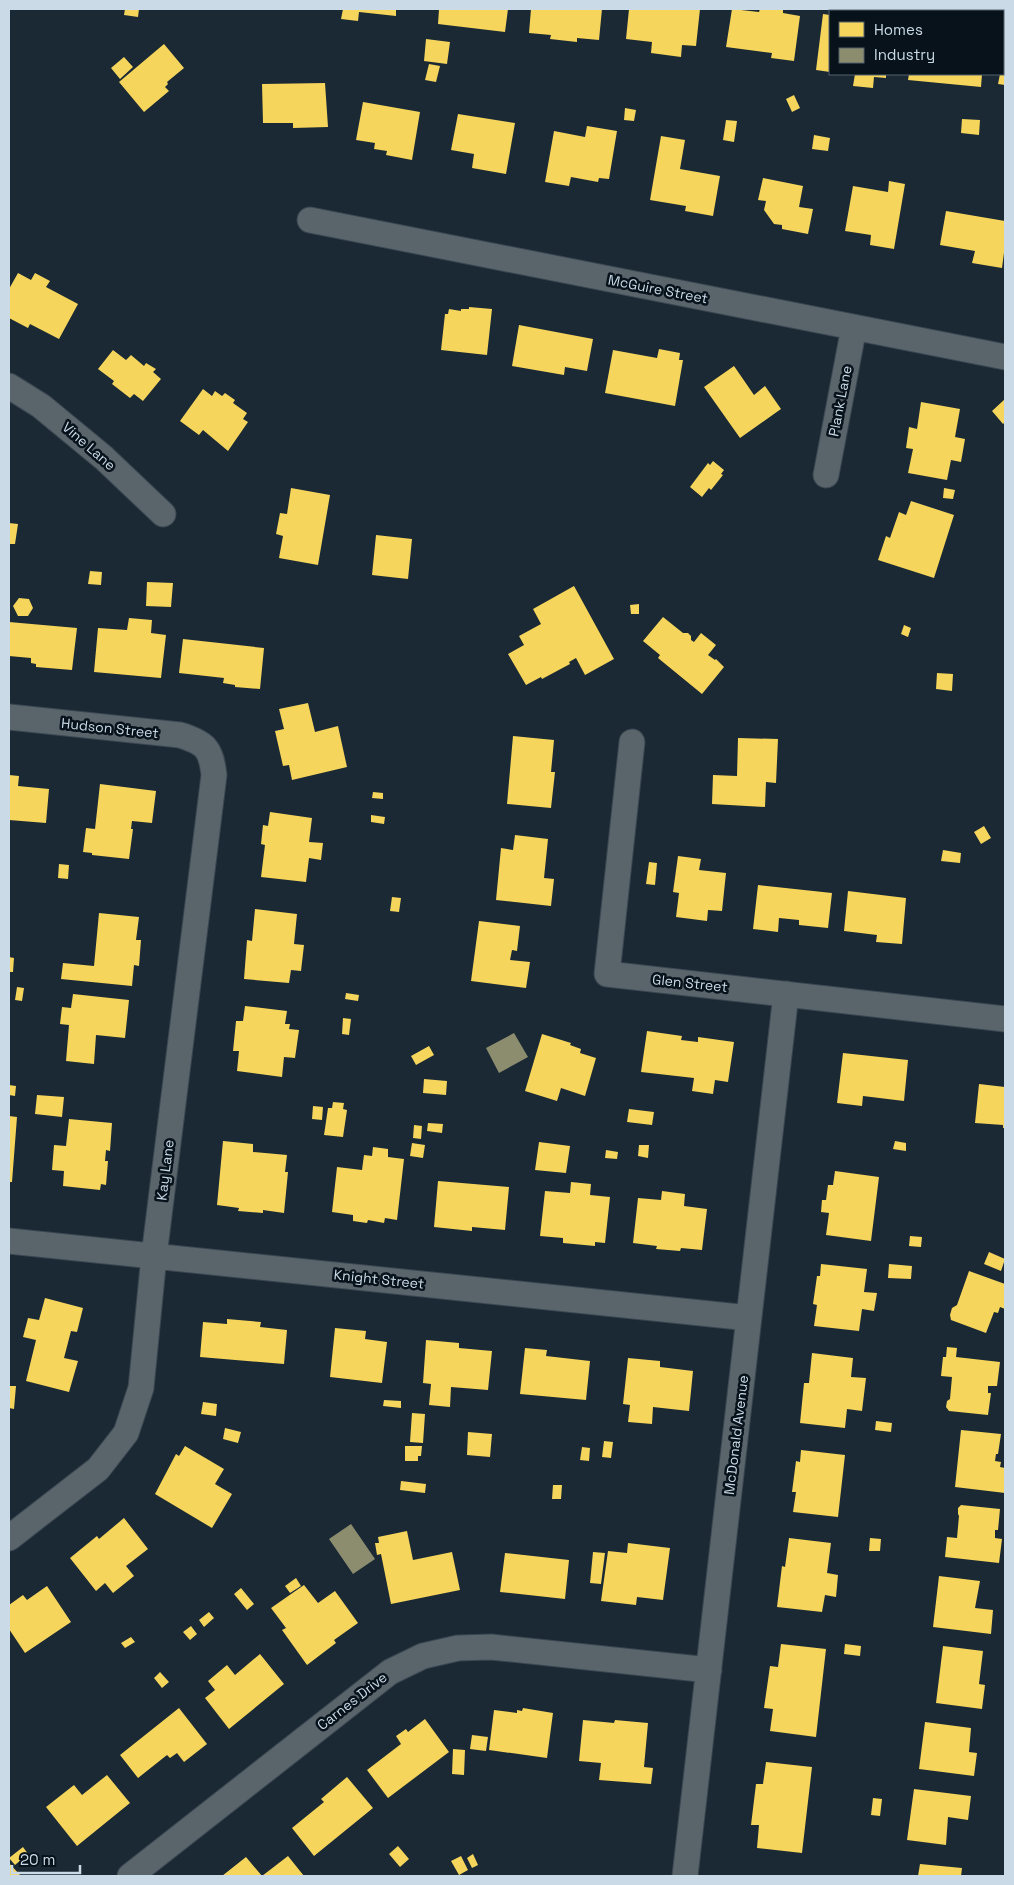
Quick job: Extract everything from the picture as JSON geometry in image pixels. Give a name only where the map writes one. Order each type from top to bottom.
[{"type":"street","name":"McGuire Street","points":[[310,220],[1005,357]]},
{"type":"street","name":"Plank Lane","points":[[826,476],[854,327]]},
{"type":"street","name":"Vine Lane","points":[[9,386],[41,406],[104,458],[162,514]]},
{"type":"street","name":"Hudson Street","points":[[9,717],[180,736],[196,740],[207,749]]},
{"type":"street","name":"Glen Street","points":[[632,742],[607,974],[1005,1019]]},
{"type":"street","name":"Kay Lane","points":[[9,1538],[98,1469],[126,1432],[140,1388],[154,1256],[214,775],[212,759],[207,749]]},
{"type":"street","name":"McDonald Avenue","points":[[685,1876],[786,994]]},
{"type":"street","name":"Knight Street","points":[[9,1241],[749,1318]]},
{"type":"street","name":"Carnes Drive","points":[[130,1876],[390,1672],[423,1656],[458,1648],[491,1647],[709,1670]]},
{"type":"building: Homes","points":[[125,9],[139,9],[138,17],[124,15]]},
{"type":"building: Homes","points":[[343,9],[396,9],[396,16],[359,12],[358,21],[341,19]]},
{"type":"building: Homes","points":[[439,9],[508,9],[505,32],[438,24]]},
{"type":"building: Homes","points":[[531,9],[602,9],[599,40],[577,38],[577,42],[550,39],[551,35],[529,33]]},
{"type":"building: Homes","points":[[629,9],[700,9],[696,46],[682,45],[681,57],[651,53],[652,42],[626,39]]},
{"type":"building: Homes","points":[[732,9],[759,12],[760,9],[775,9],[783,10],[783,13],[800,16],[794,61],[771,58],[772,53],[726,47]]},
{"type":"building: Homes","points":[[823,14],[829,15],[829,72],[816,70]]},
{"type":"building: Homes","points":[[426,39],[450,42],[447,64],[424,61]]},
{"type":"building: Homes","points":[[164,44],[184,68],[167,82],[168,84],[165,87],[169,91],[144,112],[119,82]]},
{"type":"building: Homes","points":[[1005,44],[1005,85],[998,84],[1000,75],[1004,75]]},
{"type":"building: Homes","points":[[124,57],[133,67],[120,79],[111,68]]},
{"type":"building: Homes","points":[[429,64],[440,66],[436,82],[425,80]]},
{"type":"building: Homes","points":[[855,75],[886,75],[886,78],[874,77],[873,88],[853,86]]},
{"type":"building: Homes","points":[[909,75],[982,75],[981,87],[908,80]]},
{"type":"building: Homes","points":[[325,83],[328,127],[293,128],[293,123],[263,123],[262,84]]},
{"type":"building: Homes","points":[[794,95],[800,108],[792,112],[786,99]]},
{"type":"building: Homes","points":[[363,102],[420,112],[412,160],[386,155],[387,151],[374,149],[375,143],[356,140]]},
{"type":"building: Homes","points":[[625,108],[636,110],[634,121],[624,120]]},
{"type":"building: Homes","points":[[458,114],[515,123],[506,174],[472,168],[474,154],[451,150]]},
{"type":"building: Homes","points":[[962,119],[980,120],[979,135],[961,133]]},
{"type":"building: Homes","points":[[726,120],[737,121],[734,142],[723,140]]},
{"type":"building: Homes","points":[[587,126],[617,131],[609,179],[599,178],[598,182],[571,177],[569,186],[545,182],[554,131],[585,137]]},
{"type":"building: Homes","points":[[814,135],[830,138],[828,151],[812,149]]},
{"type":"building: Homes","points":[[661,136],[685,140],[680,169],[720,176],[713,216],[685,211],[686,206],[650,200]]},
{"type":"building: Homes","points":[[763,178],[803,186],[799,207],[813,209],[808,234],[782,229],[782,225],[774,224],[764,210],[766,201],[758,200]]},
{"type":"building: Homes","points":[[889,181],[905,184],[894,249],[870,245],[871,235],[845,231],[853,186],[888,192]]},
{"type":"building: Homes","points":[[946,211],[1005,221],[1005,245],[1002,268],[972,263],[975,251],[940,245]]},
{"type":"building: Homes","points":[[18,273],[31,280],[35,273],[50,281],[46,287],[78,304],[59,339],[30,324],[28,328],[9,318],[9,289]]},
{"type":"building: Homes","points":[[469,307],[492,309],[487,355],[441,350],[445,314],[448,314],[449,309],[461,311],[461,309],[469,309]]},
{"type":"building: Homes","points":[[519,325],[593,339],[587,371],[565,367],[564,375],[512,366]]},
{"type":"building: Homes","points":[[659,349],[680,353],[679,360],[683,360],[675,406],[605,393],[613,350],[657,358]]},
{"type":"building: Homes","points":[[113,350],[126,360],[131,355],[144,366],[146,363],[156,369],[153,372],[161,379],[143,401],[134,394],[130,398],[112,384],[114,381],[98,369]]},
{"type":"building: Homes","points":[[734,366],[754,395],[765,386],[781,409],[740,438],[704,387]]},
{"type":"building: Homes","points":[[203,389],[212,396],[215,391],[222,396],[225,393],[235,400],[233,403],[247,413],[243,419],[248,422],[228,451],[203,430],[199,435],[180,421]]},
{"type":"building: Homes","points":[[1005,399],[1005,422],[1003,424],[992,411]]},
{"type":"building: Homes","points":[[921,402],[960,409],[955,437],[965,439],[961,462],[951,460],[947,480],[908,473],[913,449],[906,448],[909,427],[917,429]]},
{"type":"building: Homes","points":[[713,461],[724,470],[721,474],[723,475],[711,490],[709,488],[702,497],[690,487],[708,463],[710,465]]},
{"type":"building: Homes","points":[[291,488],[330,495],[318,565],[279,558],[283,536],[276,534],[280,513],[287,514]]},
{"type":"building: Homes","points":[[944,488],[955,490],[953,499],[943,498]]},
{"type":"building: Homes","points":[[911,501],[954,515],[934,578],[878,560],[886,536],[890,538],[899,512],[906,515]]},
{"type":"building: Homes","points":[[9,523],[18,524],[15,544],[9,544]]},
{"type":"building: Homes","points":[[376,535],[412,539],[408,579],[372,575]]},
{"type":"building: Homes","points":[[90,571],[102,572],[101,585],[88,584]]},
{"type":"building: Homes","points":[[147,582],[173,583],[171,607],[146,606]]},
{"type":"building: Homes","points":[[574,586],[614,659],[585,675],[576,658],[569,662],[570,664],[526,685],[508,654],[524,645],[519,636],[541,624],[533,609]]},
{"type":"building: Homes","points":[[19,598],[29,599],[33,608],[28,616],[18,616],[13,606]]},
{"type":"building: Homes","points":[[639,604],[639,614],[631,614],[630,605]]},
{"type":"building: Homes","points":[[663,617],[683,633],[688,633],[694,642],[701,633],[716,645],[708,655],[716,659],[724,667],[702,694],[658,658],[660,655],[643,641]]},
{"type":"building: Homes","points":[[129,618],[152,620],[151,633],[166,635],[161,678],[94,672],[98,628],[127,630]]},
{"type":"building: Homes","points":[[9,622],[77,628],[72,670],[36,667],[36,664],[31,663],[31,658],[9,656]]},
{"type":"building: Homes","points":[[904,625],[911,628],[908,637],[901,634]]},
{"type":"building: Homes","points":[[183,639],[264,648],[260,689],[235,687],[235,685],[223,683],[224,678],[179,673]]},
{"type":"building: Homes","points":[[937,673],[953,674],[952,691],[936,689]]},
{"type":"building: Homes","points":[[308,703],[315,732],[338,726],[347,767],[292,780],[289,765],[283,766],[275,731],[284,729],[279,709]]},
{"type":"building: Homes","points":[[513,736],[554,740],[551,772],[555,772],[551,808],[507,804]]},
{"type":"building: Homes","points":[[738,738],[778,739],[776,783],[766,782],[765,807],[712,804],[713,775],[737,776]]},
{"type":"building: Homes","points":[[9,775],[19,776],[18,786],[49,789],[46,823],[9,820]]},
{"type":"building: Homes","points":[[100,784],[156,791],[152,823],[132,821],[131,829],[133,829],[129,859],[92,855],[92,853],[83,852],[86,828],[95,829]]},
{"type":"building: Homes","points":[[373,792],[383,793],[383,799],[372,798]]},
{"type":"building: Homes","points":[[270,812],[312,818],[309,842],[323,843],[321,860],[309,858],[306,882],[261,877],[265,845],[261,844],[263,825],[268,826]]},
{"type":"building: Homes","points":[[371,815],[385,817],[384,824],[371,822]]},
{"type":"building: Homes","points":[[984,826],[991,838],[981,844],[974,832]]},
{"type":"building: Homes","points":[[515,835],[548,839],[544,878],[554,879],[551,906],[496,900],[501,848],[513,850]]},
{"type":"building: Homes","points":[[943,850],[961,853],[960,863],[941,861]]},
{"type":"building: Homes","points":[[678,856],[701,859],[699,870],[726,873],[722,911],[708,910],[707,921],[676,917],[679,893],[673,892]]},
{"type":"building: Homes","points":[[649,862],[657,863],[655,885],[646,884]]},
{"type":"building: Homes","points":[[59,864],[69,865],[68,879],[58,878]]},
{"type":"building: Homes","points":[[758,885],[832,893],[828,928],[799,925],[799,920],[779,918],[778,932],[753,929]]},
{"type":"building: Homes","points":[[848,891],[906,898],[902,944],[876,942],[877,935],[844,931]]},
{"type":"building: Homes","points":[[392,897],[401,898],[399,912],[390,911]]},
{"type":"building: Homes","points":[[255,909],[297,914],[294,944],[304,945],[301,971],[291,970],[289,983],[244,979],[247,940],[252,941]]},
{"type":"building: Homes","points":[[99,913],[139,917],[136,940],[141,940],[139,966],[134,965],[132,986],[61,979],[63,963],[94,966]]},
{"type":"building: Homes","points":[[479,921],[520,926],[517,951],[512,950],[510,960],[530,962],[526,988],[471,981]]},
{"type":"building: Homes","points":[[9,957],[14,958],[13,972],[9,972]]},
{"type":"building: Homes","points":[[17,987],[24,988],[22,1001],[15,1000]]},
{"type":"building: Homes","points":[[346,993],[359,995],[358,1001],[345,999]]},
{"type":"building: Homes","points":[[73,994],[129,1000],[125,1038],[96,1035],[94,1064],[66,1061],[69,1025],[60,1024],[62,1007],[71,1008]]},
{"type":"building: Homes","points":[[245,1006],[287,1011],[285,1024],[290,1024],[289,1029],[299,1030],[295,1058],[284,1057],[282,1077],[237,1071],[239,1051],[233,1051],[236,1021],[243,1021]]},
{"type":"building: Homes","points":[[343,1018],[351,1019],[349,1035],[342,1034]]},
{"type":"building: Homes","points":[[647,1031],[682,1036],[681,1040],[698,1042],[698,1037],[734,1042],[728,1082],[715,1080],[713,1094],[692,1091],[694,1078],[641,1072]]},
{"type":"building: Homes","points":[[542,1034],[571,1043],[570,1045],[581,1049],[580,1053],[596,1058],[585,1096],[561,1088],[557,1101],[525,1091]]},
{"type":"building: Homes","points":[[429,1046],[434,1055],[416,1065],[411,1056]]},
{"type":"building: Homes","points":[[843,1053],[908,1060],[904,1101],[863,1096],[862,1106],[837,1103]]},
{"type":"building: Homes","points":[[424,1079],[447,1081],[446,1095],[423,1093]]},
{"type":"building: Homes","points":[[979,1084],[1005,1087],[1005,1128],[1003,1128],[1003,1125],[975,1123]]},
{"type":"building: Homes","points":[[9,1085],[16,1086],[15,1096],[9,1095]]},
{"type":"building: Homes","points":[[37,1095],[64,1097],[62,1117],[35,1114]]},
{"type":"building: Homes","points":[[333,1102],[344,1103],[343,1109],[347,1110],[343,1137],[324,1135],[328,1108],[332,1108]]},
{"type":"building: Homes","points":[[313,1106],[323,1107],[322,1120],[312,1119]]},
{"type":"building: Homes","points":[[629,1109],[654,1112],[652,1125],[627,1122]]},
{"type":"building: Homes","points":[[9,1116],[17,1117],[12,1182],[9,1182]]},
{"type":"building: Homes","points":[[69,1119],[112,1123],[110,1151],[106,1150],[105,1161],[108,1161],[106,1185],[101,1184],[100,1190],[63,1186],[64,1171],[52,1170],[54,1145],[66,1146]]},
{"type":"building: Homes","points":[[428,1123],[443,1124],[442,1133],[427,1131]]},
{"type":"building: Homes","points":[[414,1125],[422,1126],[421,1139],[413,1138]]},
{"type":"building: Homes","points":[[223,1141],[253,1144],[253,1152],[287,1155],[285,1172],[288,1172],[284,1213],[263,1210],[263,1213],[238,1211],[239,1208],[217,1205]]},
{"type":"building: Homes","points":[[895,1141],[906,1143],[906,1151],[893,1149]]},
{"type":"building: Homes","points":[[539,1142],[570,1146],[566,1173],[535,1170]]},
{"type":"building: Homes","points":[[412,1143],[425,1145],[423,1158],[410,1156]]},
{"type":"building: Homes","points":[[639,1145],[649,1145],[648,1158],[638,1156]]},
{"type":"building: Homes","points":[[373,1147],[388,1149],[388,1157],[404,1159],[397,1220],[385,1218],[384,1223],[368,1220],[367,1223],[353,1221],[353,1215],[332,1212],[337,1167],[362,1170],[364,1155],[372,1156]]},
{"type":"building: Homes","points":[[606,1150],[618,1152],[617,1159],[605,1158]]},
{"type":"building: Homes","points":[[835,1171],[879,1177],[871,1241],[826,1235],[829,1213],[821,1212],[822,1200],[826,1200],[828,1185],[833,1185]]},
{"type":"building: Homes","points":[[438,1181],[509,1187],[505,1230],[472,1227],[472,1231],[434,1227]]},
{"type":"building: Homes","points":[[571,1182],[591,1184],[590,1195],[610,1197],[605,1243],[595,1242],[595,1246],[563,1243],[563,1238],[540,1236],[545,1191],[570,1193]]},
{"type":"building: Homes","points":[[662,1191],[685,1194],[684,1206],[707,1209],[702,1250],[681,1248],[680,1251],[656,1249],[657,1246],[633,1243],[638,1198],[661,1200]]},
{"type":"building: Homes","points":[[910,1236],[922,1237],[921,1247],[909,1246]]},
{"type":"building: Homes","points":[[989,1252],[1005,1259],[1001,1271],[984,1264]]},
{"type":"building: Homes","points":[[821,1264],[867,1269],[864,1292],[877,1293],[874,1311],[862,1309],[859,1331],[814,1326],[817,1305],[813,1304],[817,1276],[820,1276]]},
{"type":"building: Homes","points":[[889,1264],[912,1266],[911,1279],[888,1278]]},
{"type":"building: Homes","points":[[969,1271],[1005,1284],[1005,1309],[1000,1307],[998,1313],[994,1312],[986,1333],[951,1320],[952,1308],[957,1305]]},
{"type":"building: Homes","points":[[45,1298],[83,1308],[77,1332],[71,1331],[64,1358],[78,1361],[69,1392],[26,1381],[36,1340],[23,1337],[28,1318],[39,1320]]},
{"type":"building: Homes","points":[[227,1319],[261,1322],[260,1327],[287,1330],[284,1364],[200,1357],[203,1322],[227,1324]]},
{"type":"building: Homes","points":[[335,1328],[366,1331],[365,1339],[387,1342],[382,1383],[330,1377]]},
{"type":"building: Homes","points":[[426,1340],[459,1343],[459,1348],[492,1351],[488,1390],[451,1387],[450,1407],[429,1405],[431,1384],[423,1383]]},
{"type":"building: Homes","points":[[947,1347],[957,1348],[956,1357],[1000,1362],[997,1386],[988,1386],[988,1393],[991,1393],[988,1415],[949,1411],[946,1407],[947,1401],[950,1399],[952,1377],[941,1376],[943,1357],[946,1357]]},
{"type":"building: Homes","points":[[525,1348],[547,1350],[546,1356],[590,1361],[586,1400],[520,1394]]},
{"type":"building: Homes","points":[[812,1353],[853,1358],[851,1377],[866,1378],[862,1411],[847,1409],[845,1428],[800,1423],[804,1383],[809,1383]]},
{"type":"building: Homes","points":[[628,1358],[660,1361],[660,1367],[693,1371],[689,1411],[653,1407],[652,1424],[628,1422],[630,1405],[623,1404]]},
{"type":"building: Homes","points":[[9,1386],[16,1386],[14,1409],[9,1408]]},
{"type":"building: Homes","points":[[384,1400],[401,1401],[401,1408],[383,1406]]},
{"type":"building: Homes","points":[[203,1402],[217,1404],[216,1416],[201,1414]]},
{"type":"building: Homes","points":[[412,1413],[425,1414],[423,1443],[410,1442]]},
{"type":"building: Homes","points":[[876,1421],[892,1423],[891,1432],[875,1430]]},
{"type":"building: Homes","points":[[225,1428],[241,1432],[238,1443],[223,1439]]},
{"type":"building: Homes","points":[[961,1430],[1001,1434],[995,1461],[1001,1462],[1000,1467],[1005,1468],[1005,1493],[955,1487]]},
{"type":"building: Homes","points":[[468,1432],[492,1434],[490,1457],[467,1455]]},
{"type":"building: Homes","points":[[604,1441],[613,1442],[611,1458],[602,1457]]},
{"type":"building: Homes","points":[[185,1446],[224,1469],[215,1484],[232,1494],[212,1528],[155,1494],[176,1454],[179,1456]]},
{"type":"building: Homes","points":[[405,1446],[422,1446],[421,1456],[418,1456],[418,1461],[405,1461]]},
{"type":"building: Homes","points":[[582,1447],[590,1448],[589,1461],[580,1460]]},
{"type":"building: Homes","points":[[801,1450],[845,1455],[838,1517],[793,1512],[796,1492],[792,1492],[796,1461],[800,1462]]},
{"type":"building: Homes","points":[[401,1481],[426,1484],[425,1493],[400,1490]]},
{"type":"building: Homes","points":[[553,1485],[562,1485],[561,1499],[552,1499]]},
{"type":"building: Homes","points":[[961,1505],[1000,1509],[998,1530],[995,1530],[995,1538],[1002,1539],[999,1563],[945,1557],[947,1537],[957,1538],[958,1508]]},
{"type":"building: Homes","points":[[124,1518],[148,1549],[126,1566],[134,1576],[113,1593],[105,1583],[96,1591],[70,1558],[97,1536],[99,1539]]},
{"type":"building: Homes","points":[[407,1531],[413,1560],[452,1552],[460,1590],[391,1604],[381,1554],[377,1555],[375,1543],[379,1543],[378,1537]]},
{"type":"building: Homes","points":[[789,1538],[831,1543],[827,1573],[838,1575],[836,1597],[825,1595],[822,1612],[777,1607],[782,1566],[785,1567]]},
{"type":"building: Homes","points":[[870,1538],[881,1539],[880,1551],[869,1551]]},
{"type":"building: Homes","points":[[628,1543],[670,1548],[663,1600],[637,1597],[636,1605],[601,1601],[608,1551],[627,1553]]},
{"type":"building: Homes","points":[[593,1552],[605,1553],[601,1584],[590,1583]]},
{"type":"building: Homes","points":[[505,1553],[569,1560],[565,1599],[500,1592]]},
{"type":"building: Homes","points":[[939,1576],[980,1581],[975,1608],[993,1610],[991,1634],[933,1627]]},
{"type":"building: Homes","points":[[296,1578],[301,1586],[290,1593],[285,1586]]},
{"type":"building: Homes","points":[[304,1585],[318,1603],[335,1591],[358,1623],[334,1640],[336,1643],[307,1665],[282,1630],[286,1628],[271,1608]]},
{"type":"building: Homes","points":[[47,1586],[71,1622],[25,1653],[9,1629],[9,1605],[23,1595],[27,1600]]},
{"type":"building: Homes","points":[[241,1588],[254,1604],[247,1610],[234,1594]]},
{"type":"building: Homes","points":[[209,1612],[214,1618],[204,1627],[199,1620]]},
{"type":"building: Homes","points":[[191,1626],[197,1634],[190,1640],[183,1632]]},
{"type":"building: Homes","points":[[131,1637],[135,1642],[125,1648],[121,1643]]},
{"type":"building: Homes","points":[[781,1644],[826,1649],[816,1737],[770,1731],[773,1709],[764,1708],[770,1666],[778,1667]]},
{"type":"building: Homes","points":[[845,1644],[861,1646],[860,1656],[844,1654]]},
{"type":"building: Homes","points":[[943,1646],[983,1651],[979,1684],[985,1685],[982,1709],[936,1703]]},
{"type":"building: Homes","points":[[260,1654],[284,1684],[229,1729],[205,1698],[215,1690],[208,1681],[227,1665],[235,1675]]},
{"type":"building: Homes","points":[[160,1672],[169,1682],[162,1688],[154,1678]]},
{"type":"building: Homes","points":[[179,1708],[207,1744],[184,1762],[177,1753],[170,1758],[167,1755],[138,1778],[120,1755]]},
{"type":"building: Homes","points":[[523,1708],[553,1713],[547,1758],[489,1750],[494,1710],[517,1713],[517,1710],[522,1711]]},
{"type":"building: Homes","points":[[425,1719],[449,1752],[388,1798],[367,1770],[401,1744],[396,1736],[406,1729],[408,1732]]},
{"type":"building: Homes","points":[[583,1720],[614,1723],[615,1720],[648,1723],[644,1767],[653,1768],[651,1784],[599,1780],[601,1763],[579,1761]]},
{"type":"building: Homes","points":[[925,1722],[971,1728],[969,1752],[977,1753],[974,1776],[919,1769]]},
{"type":"building: Homes","points":[[472,1735],[488,1737],[486,1751],[470,1749]]},
{"type":"building: Homes","points":[[453,1749],[465,1750],[464,1775],[452,1774]]},
{"type":"building: Homes","points":[[766,1762],[812,1767],[802,1853],[757,1848],[759,1825],[751,1825],[756,1784],[763,1784]]},
{"type":"building: Homes","points":[[107,1775],[130,1803],[77,1846],[46,1807],[74,1785],[82,1795]]},
{"type":"building: Homes","points":[[347,1777],[373,1808],[314,1856],[292,1828],[324,1802],[321,1799]]},
{"type":"building: Homes","points":[[914,1789],[971,1796],[968,1820],[948,1817],[946,1845],[907,1840]]},
{"type":"building: Homes","points":[[873,1798],[882,1799],[880,1816],[871,1815]]},
{"type":"building: Homes","points":[[398,1846],[409,1859],[400,1867],[389,1854]]},
{"type":"building: Homes","points":[[23,1847],[28,1854],[15,1865],[9,1858]]},
{"type":"building: Homes","points":[[473,1854],[478,1865],[472,1868],[467,1858]]},
{"type":"building: Homes","points":[[288,1856],[304,1876],[262,1876]]},
{"type":"building: Homes","points":[[461,1856],[468,1870],[459,1875],[451,1861]]},
{"type":"building: Homes","points":[[246,1857],[262,1876],[222,1876]]},
{"type":"building: Homes","points":[[9,1863],[20,1875],[19,1876],[9,1876]]},
{"type":"building: Homes","points":[[920,1864],[962,1868],[961,1876],[918,1876]]},
{"type":"building: Industry","points":[[514,1033],[528,1057],[499,1073],[486,1048]]},
{"type":"building: Industry","points":[[351,1524],[375,1559],[353,1574],[329,1539]]}]
